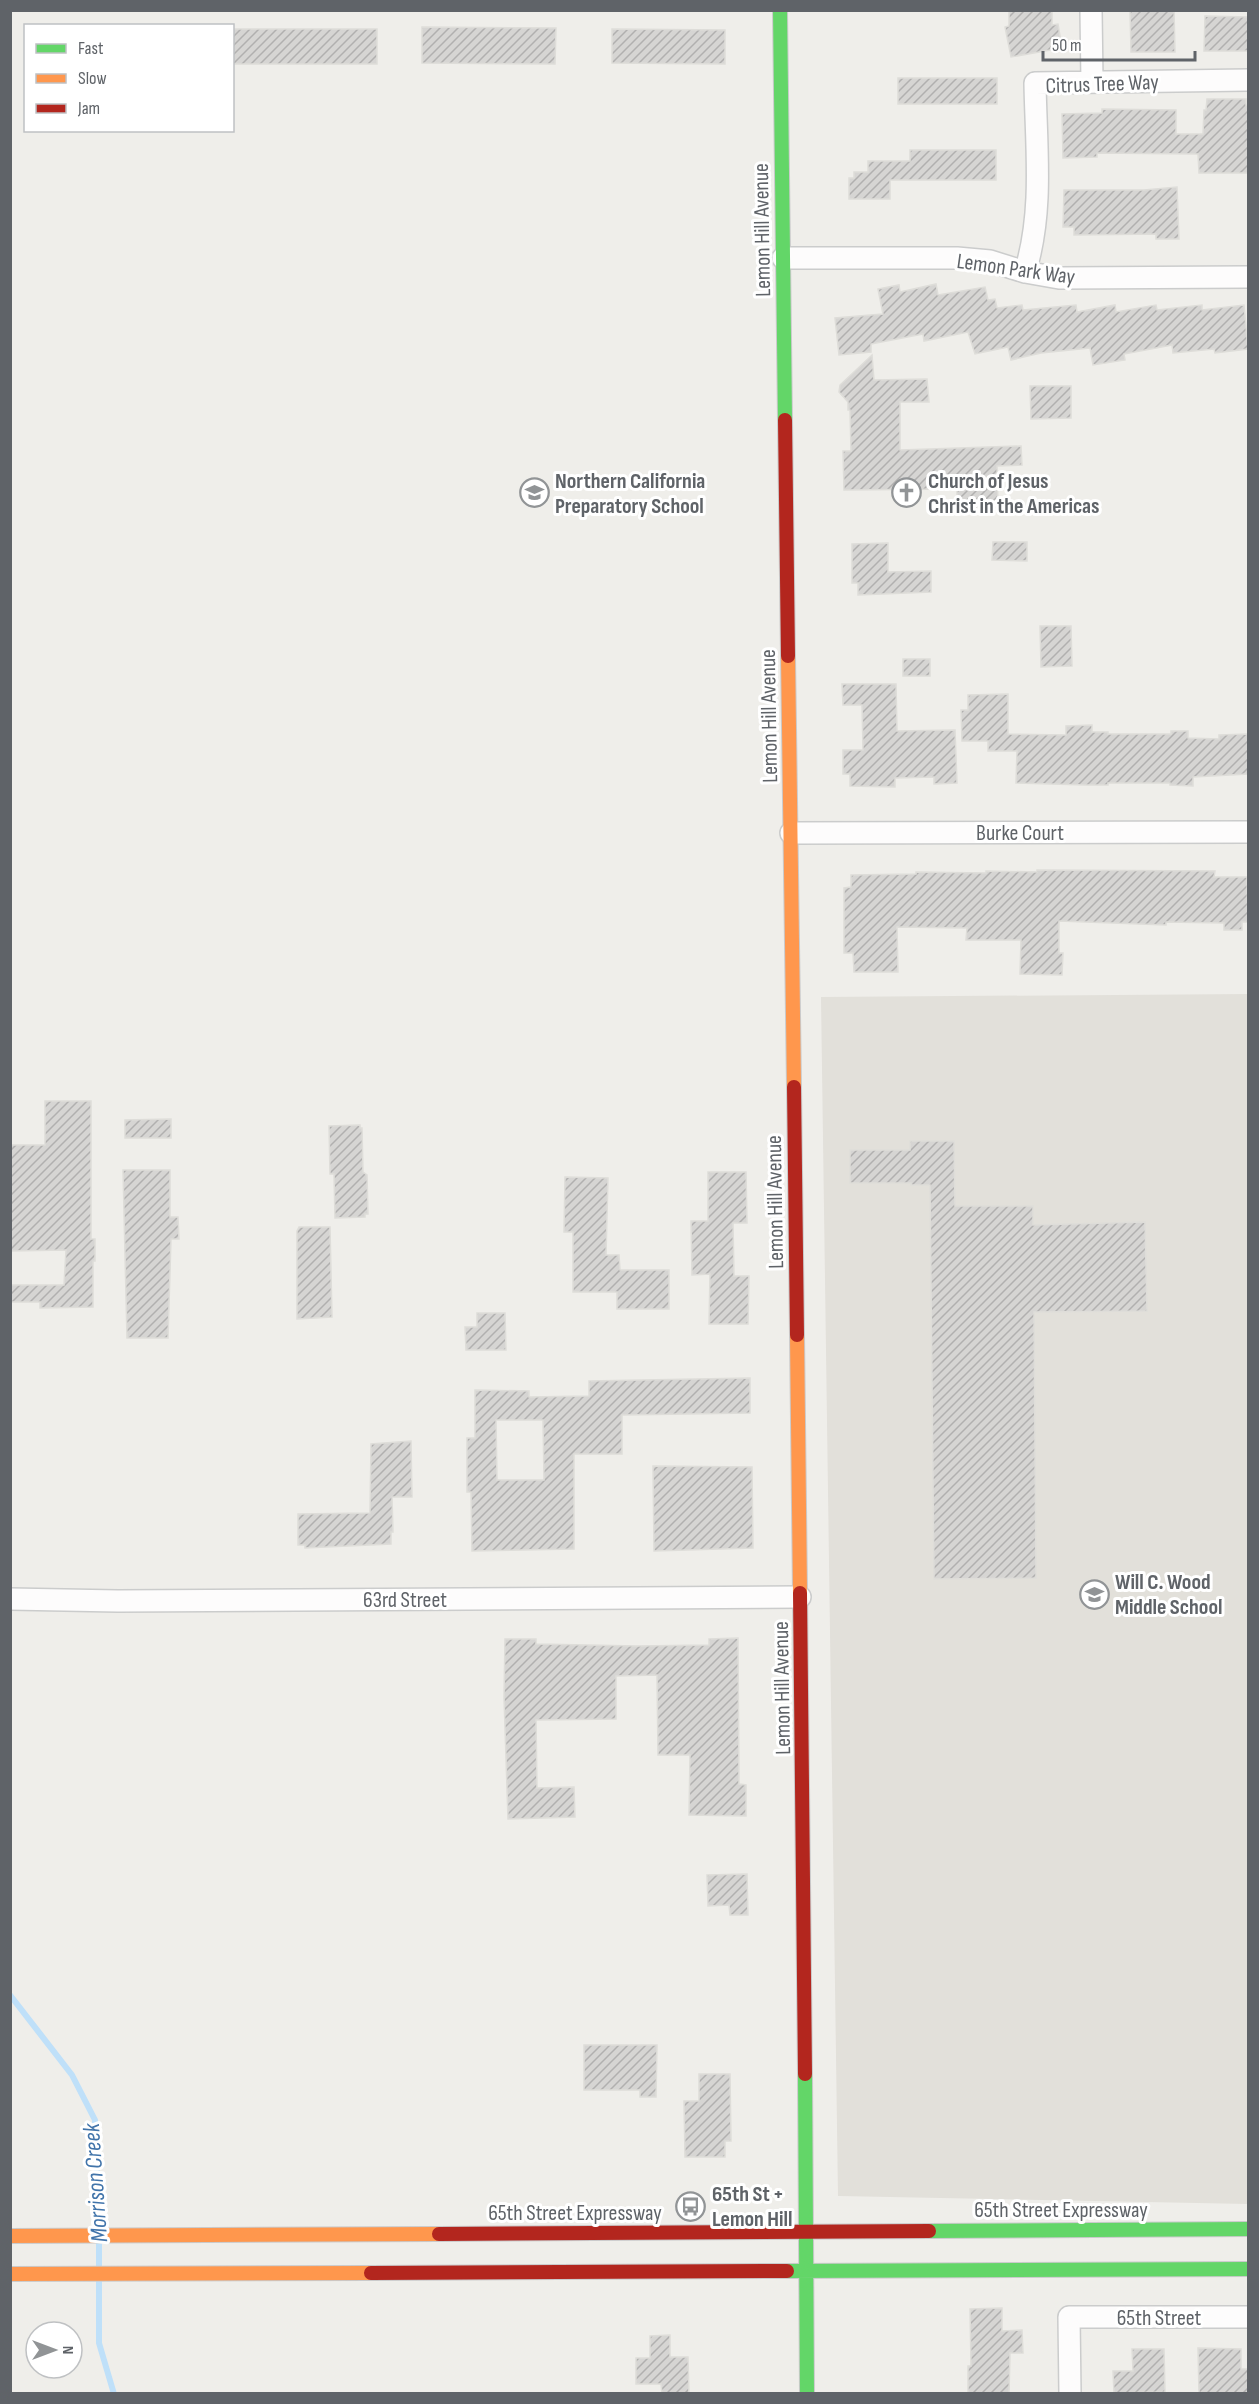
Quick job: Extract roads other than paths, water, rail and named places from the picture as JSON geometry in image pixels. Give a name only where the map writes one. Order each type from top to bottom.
[{"type":"main road","name":"Lemon Hill Avenue","points":[[780,10],[800,1597],[807,2394]]},
{"type":"main road","name":"65th Street Expressway","points":[[10,2236],[1248,2229]]},
{"type":"main road","points":[[10,2274],[1248,2269]]},
{"type":"street","points":[[1091,10],[1092,82]]},
{"type":"street","name":"Citrus Tree Way","points":[[1025,272],[1037,221],[1035,83],[1248,80]]},
{"type":"street","name":"Lemon Park Way","points":[[783,258],[957,258],[990,261],[1025,272],[1059,278],[1248,277]]},
{"type":"street","name":"Burke Court","points":[[791,832],[1248,832]]},
{"type":"street","name":"63rd Street","points":[[10,1599],[141,1601],[800,1597]]},
{"type":"street","name":"65th Street","points":[[1070,2394],[1069,2317],[1248,2317]]},
{"type":"waterway","name":"Morrison Creek","points":[[10,1995],[72,2075],[95,2120],[99,2227]]},
{"type":"waterway","name":"Morrison Creek","points":[[99,2243],[99,2266]]},
{"type":"waterway","name":"Morrison Creek","points":[[99,2282],[99,2343],[114,2394]]},
{"type":"place","name":"Northern California Preparatory School","points":[[534,493]]},
{"type":"place","name":"Church of Jesus Christ in the Americas","points":[[907,493]]},
{"type":"place","name":"Will C. Wood Middle School","points":[[1094,1594]]},
{"type":"place","name":"65th St + Lemon Hill","points":[[691,2206]]}]
